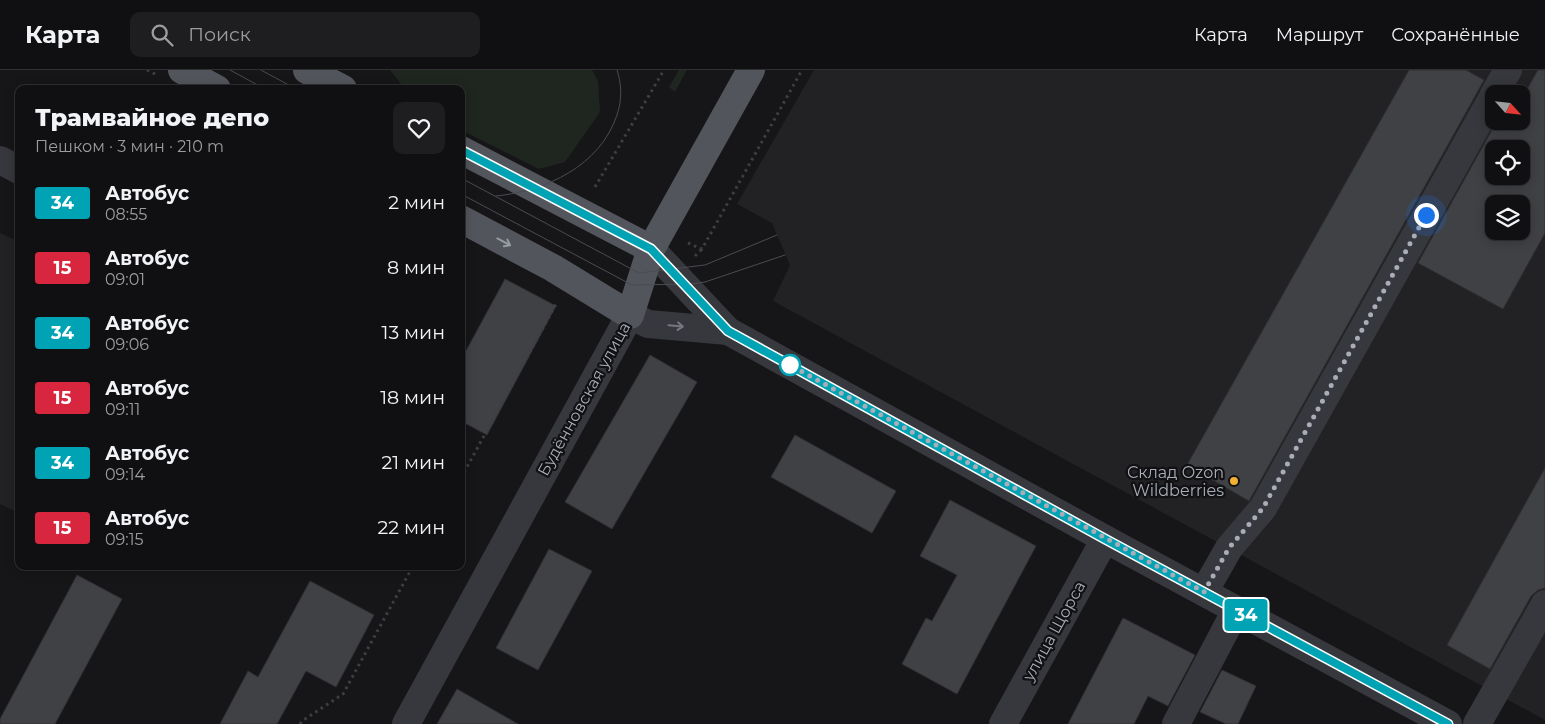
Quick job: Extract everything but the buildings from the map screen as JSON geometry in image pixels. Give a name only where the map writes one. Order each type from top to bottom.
[{"type":"main road","points":[[182,70],[210,85]]},
{"type":"main road","points":[[307,70],[335,85]]},
{"type":"main road","name":"Будённовская улица","points":[[630,315],[651,249],[751,70]]},
{"type":"main road","points":[[465,152],[651,249]]},
{"type":"main road","points":[[465,221],[553,268],[630,315]]},
{"type":"street","points":[[1499,85],[1508,70]]},
{"type":"street","points":[[1204,592],[1229,548],[1263,508],[1485,110]]},
{"type":"street","points":[[0,160],[15,168]]},
{"type":"street","points":[[651,249],[728,331],[1105,539],[1448,724]]},
{"type":"street","points":[[630,315],[648,324],[728,331]]},
{"type":"street","name":"Будённовская улица","points":[[406,724],[630,315]]},
{"type":"street","name":"улица Щорса","points":[[1003,724],[1105,539]]},
{"type":"street","points":[[1477,724],[1545,604]]},
{"type":"street","points":[[1176,724],[1236,610]]},
{"type":"path","points":[[582,213],[596,185],[664,70]]},
{"type":"path","points":[[465,471],[559,299]]},
{"type":"path","points":[[300,724],[343,694],[411,570]]},
{"type":"shaded area","points":[[390,70],[592,70],[598,81],[600,112],[565,162],[539,169],[465,132],[465,85],[402,85]]},
{"type":"shaded area","points":[[679,70],[687,70],[675,92],[669,87]]},
{"type":"shaded area","points":[[814,70],[1545,70],[1545,720],[773,301],[790,265],[772,223],[737,204]]},
{"type":"shaded area","points":[[0,233],[15,240],[15,511],[0,504]]},
{"type":"tram line","points":[[230,70],[258,85]]},
{"type":"tram line","points":[[261,70],[289,85]]},
{"type":"tram line","points":[[496,196],[515,193],[552,182],[584,162],[598,148],[609,133],[619,109],[621,92],[617,70]]},
{"type":"tram line","points":[[465,180],[639,273],[705,265],[777,235]]},
{"type":"tram line","points":[[465,196],[632,285],[705,282],[785,255]]},
{"type":"bus line","name":"34","points":[[465,152],[651,249],[728,331],[1105,539],[1448,724]]},
{"type":"place","name":"Склад Ozon Wildberries","points":[[1234,481]]},
{"type":"route","points":[[790,365],[788,364],[1204,592],[1229,548],[1263,508],[1426,215]]}]
